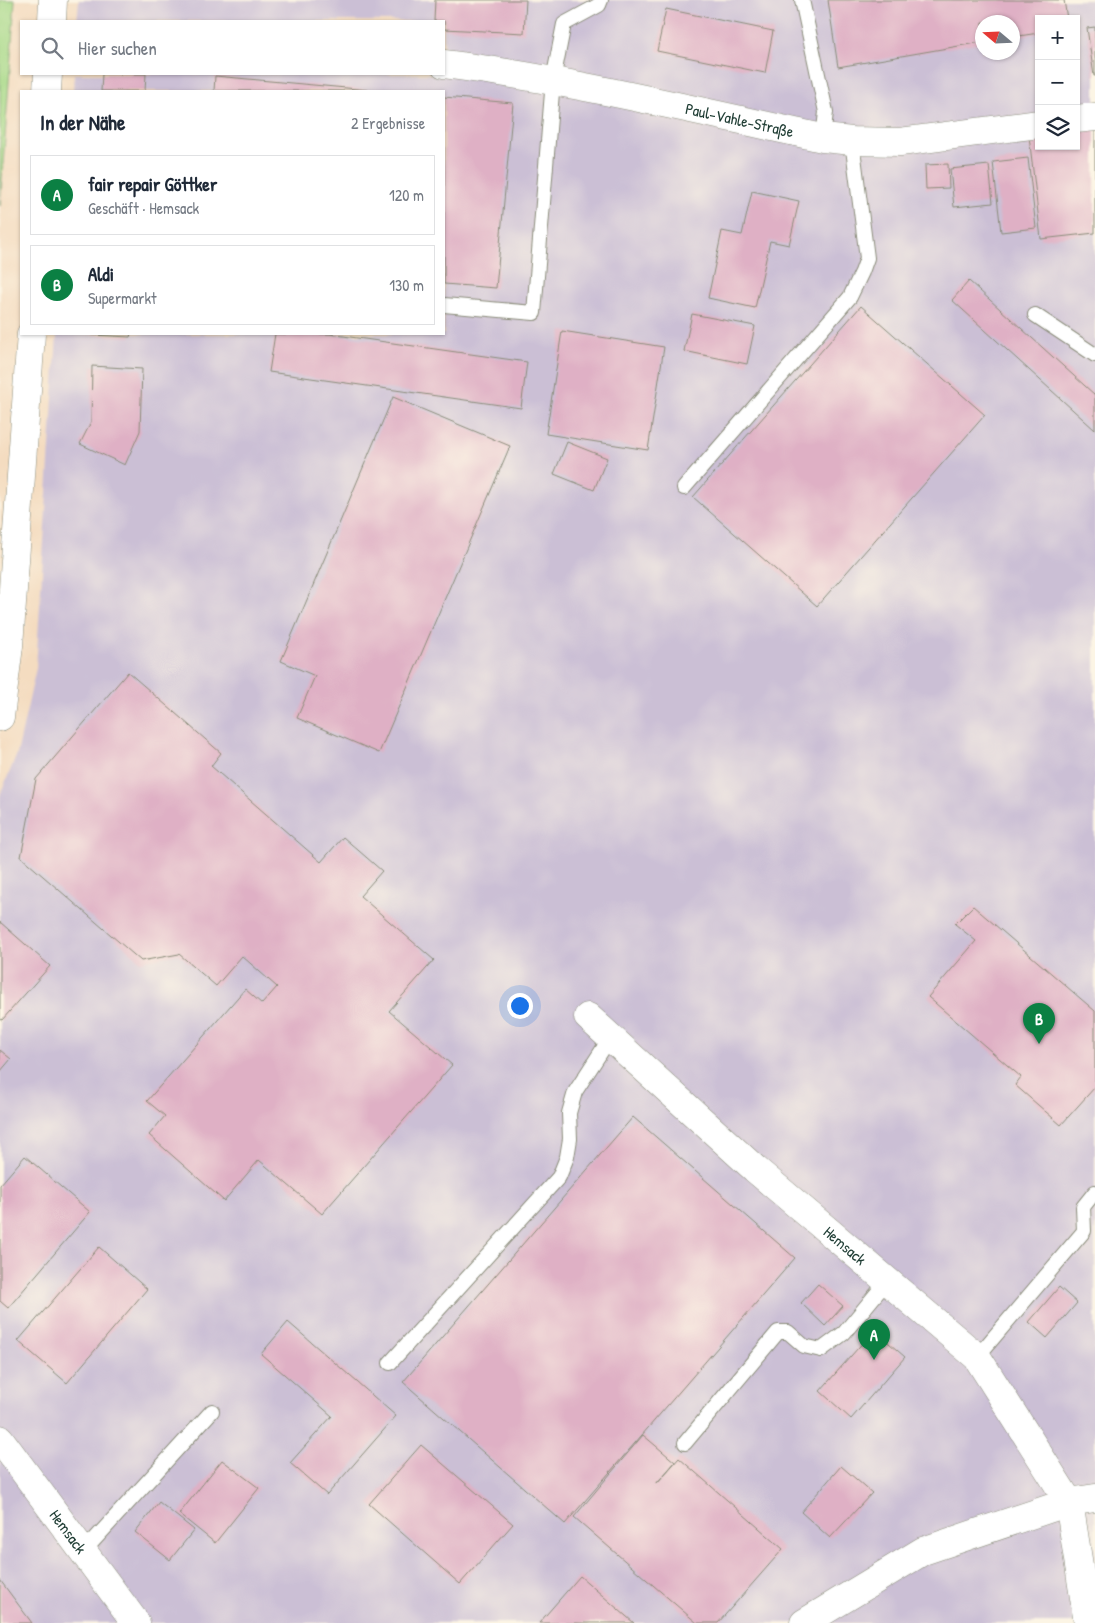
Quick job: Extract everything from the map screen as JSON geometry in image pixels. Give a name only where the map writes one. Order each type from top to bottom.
[{"type":"street","points":[[52,20],[53,0]]},
{"type":"street","name":"Paul-Vahle-Straße","points":[[445,64],[552,80],[824,138],[852,141],[900,142],[1035,125]]},
{"type":"street","points":[[47,90],[48,75]]},
{"type":"street","points":[[1080,119],[1095,117]]},
{"type":"street","points":[[0,717],[10,646],[30,335]]},
{"type":"street","name":"Hemsack","points":[[588,1017],[755,1169],[977,1357],[1082,1500],[1088,1623]]},
{"type":"street","name":"Hemsack","points":[[0,1439],[84,1551],[131,1621]]},
{"type":"street","points":[[804,1623],[923,1551],[1082,1500]]},
{"type":"lane","points":[[445,305],[534,313],[552,80],[564,24],[599,5],[600,0]]},
{"type":"lane","points":[[802,0],[826,112],[824,138]]},
{"type":"lane","points":[[684,488],[850,297],[867,258],[852,141]]},
{"type":"lane","points":[[1035,314],[1095,356]]},
{"type":"lane","points":[[390,1363],[559,1177],[570,1139],[569,1113],[575,1092],[610,1038]]},
{"type":"lane","points":[[977,1357],[1084,1231],[1083,1207],[1095,1192]]},
{"type":"lane","points":[[685,1443],[778,1332],[788,1332],[804,1346],[821,1350],[844,1333],[887,1281]]},
{"type":"lane","points":[[84,1551],[212,1411]]},
{"type":"shaded area","points":[[79,0],[1095,0],[1095,1623],[0,1623],[0,795],[17,754],[36,668],[57,335],[445,335],[445,90],[73,90],[74,75],[445,75],[445,20],[77,20]]},
{"type":"green space","points":[[0,0],[15,0],[0,206]]},
{"type":"building","points":[[435,0],[526,0],[524,33],[445,29],[445,20],[434,20]]},
{"type":"building","points":[[828,0],[1064,0],[1066,15],[1035,15],[1035,34],[1020,36],[1020,15],[975,15],[975,43],[838,67]]},
{"type":"building","points":[[666,9],[773,31],[765,73],[657,51]]},
{"type":"building","points":[[1095,27],[1095,76],[1094,76],[1087,28]]},
{"type":"building","points":[[102,75],[146,75],[145,90],[101,90]]},
{"type":"building","points":[[215,76],[368,90],[214,90]]},
{"type":"building","points":[[445,97],[513,103],[496,288],[445,284]]},
{"type":"building","points":[[1095,129],[1095,233],[1041,239],[1029,136],[1035,135],[1035,150],[1080,150],[1080,131]]},
{"type":"building","points":[[1028,158],[1036,228],[1001,232],[993,162]]},
{"type":"building","points":[[948,164],[949,188],[926,189],[925,165]]},
{"type":"building","points":[[989,165],[993,203],[954,207],[950,169]]},
{"type":"building","points":[[752,191],[799,201],[789,245],[770,241],[755,308],[708,298],[722,231],[742,235]]},
{"type":"building","points":[[969,281],[1095,395],[1095,430],[952,300]]},
{"type":"building","points":[[861,306],[985,415],[817,606],[693,497]]},
{"type":"building","points":[[692,314],[755,326],[747,364],[684,351]]},
{"type":"building","points":[[562,331],[664,347],[648,450],[546,434]]},
{"type":"building","points":[[91,335],[131,335],[130,337]]},
{"type":"building","points":[[275,335],[336,335],[527,362],[521,408],[269,372]]},
{"type":"building","points":[[92,366],[142,369],[140,431],[125,465],[80,444],[91,422]]},
{"type":"building","points":[[393,397],[510,446],[379,753],[297,718],[315,676],[281,661]]},
{"type":"building","points":[[567,442],[607,458],[594,490],[554,474]]},
{"type":"building","points":[[128,672],[221,753],[211,766],[321,862],[343,837],[382,871],[360,896],[434,960],[389,1011],[452,1065],[322,1214],[259,1160],[224,1201],[149,1135],[165,1116],[147,1101],[245,989],[262,1004],[277,987],[242,956],[216,986],[179,954],[141,961],[21,857],[36,779]]},
{"type":"building","points":[[973,906],[1095,1011],[1095,1087],[1061,1125],[1015,1085],[1021,1077],[928,997],[976,941],[955,924]]},
{"type":"building","points":[[0,922],[50,966],[2,1020],[0,1019]]},
{"type":"building","points":[[0,1050],[11,1059],[0,1072]]},
{"type":"building","points":[[633,1117],[795,1258],[565,1524],[403,1382]]},
{"type":"building","points":[[25,1156],[90,1212],[8,1308],[0,1301],[0,1185]]},
{"type":"building","points":[[99,1247],[147,1289],[67,1383],[18,1341]]},
{"type":"building","points":[[818,1284],[843,1306],[825,1326],[801,1303]]},
{"type":"building","points":[[1059,1287],[1077,1303],[1047,1338],[1029,1322]]},
{"type":"building","points":[[288,1322],[396,1416],[327,1495],[290,1463],[332,1416],[261,1354]]},
{"type":"building","points":[[874,1330],[905,1357],[851,1419],[820,1391]]},
{"type":"building","points":[[643,1435],[675,1462],[656,1484],[679,1458],[783,1549],[718,1623],[697,1623],[574,1517]]},
{"type":"building","points":[[421,1445],[513,1524],[460,1584],[369,1504]]},
{"type":"building","points":[[222,1460],[259,1488],[215,1543],[179,1514]]},
{"type":"building","points":[[841,1466],[872,1493],[830,1538],[801,1512]]},
{"type":"building","points":[[159,1502],[194,1530],[170,1560],[135,1532]]},
{"type":"building","points":[[580,1576],[634,1623],[539,1623]]},
{"type":"building","points":[[0,1580],[32,1623],[0,1623]]},
{"type":"place","name":"Aldi","points":[[1039,1044]]},
{"type":"place","name":"fair repair Göttker","points":[[874,1360]]}]
